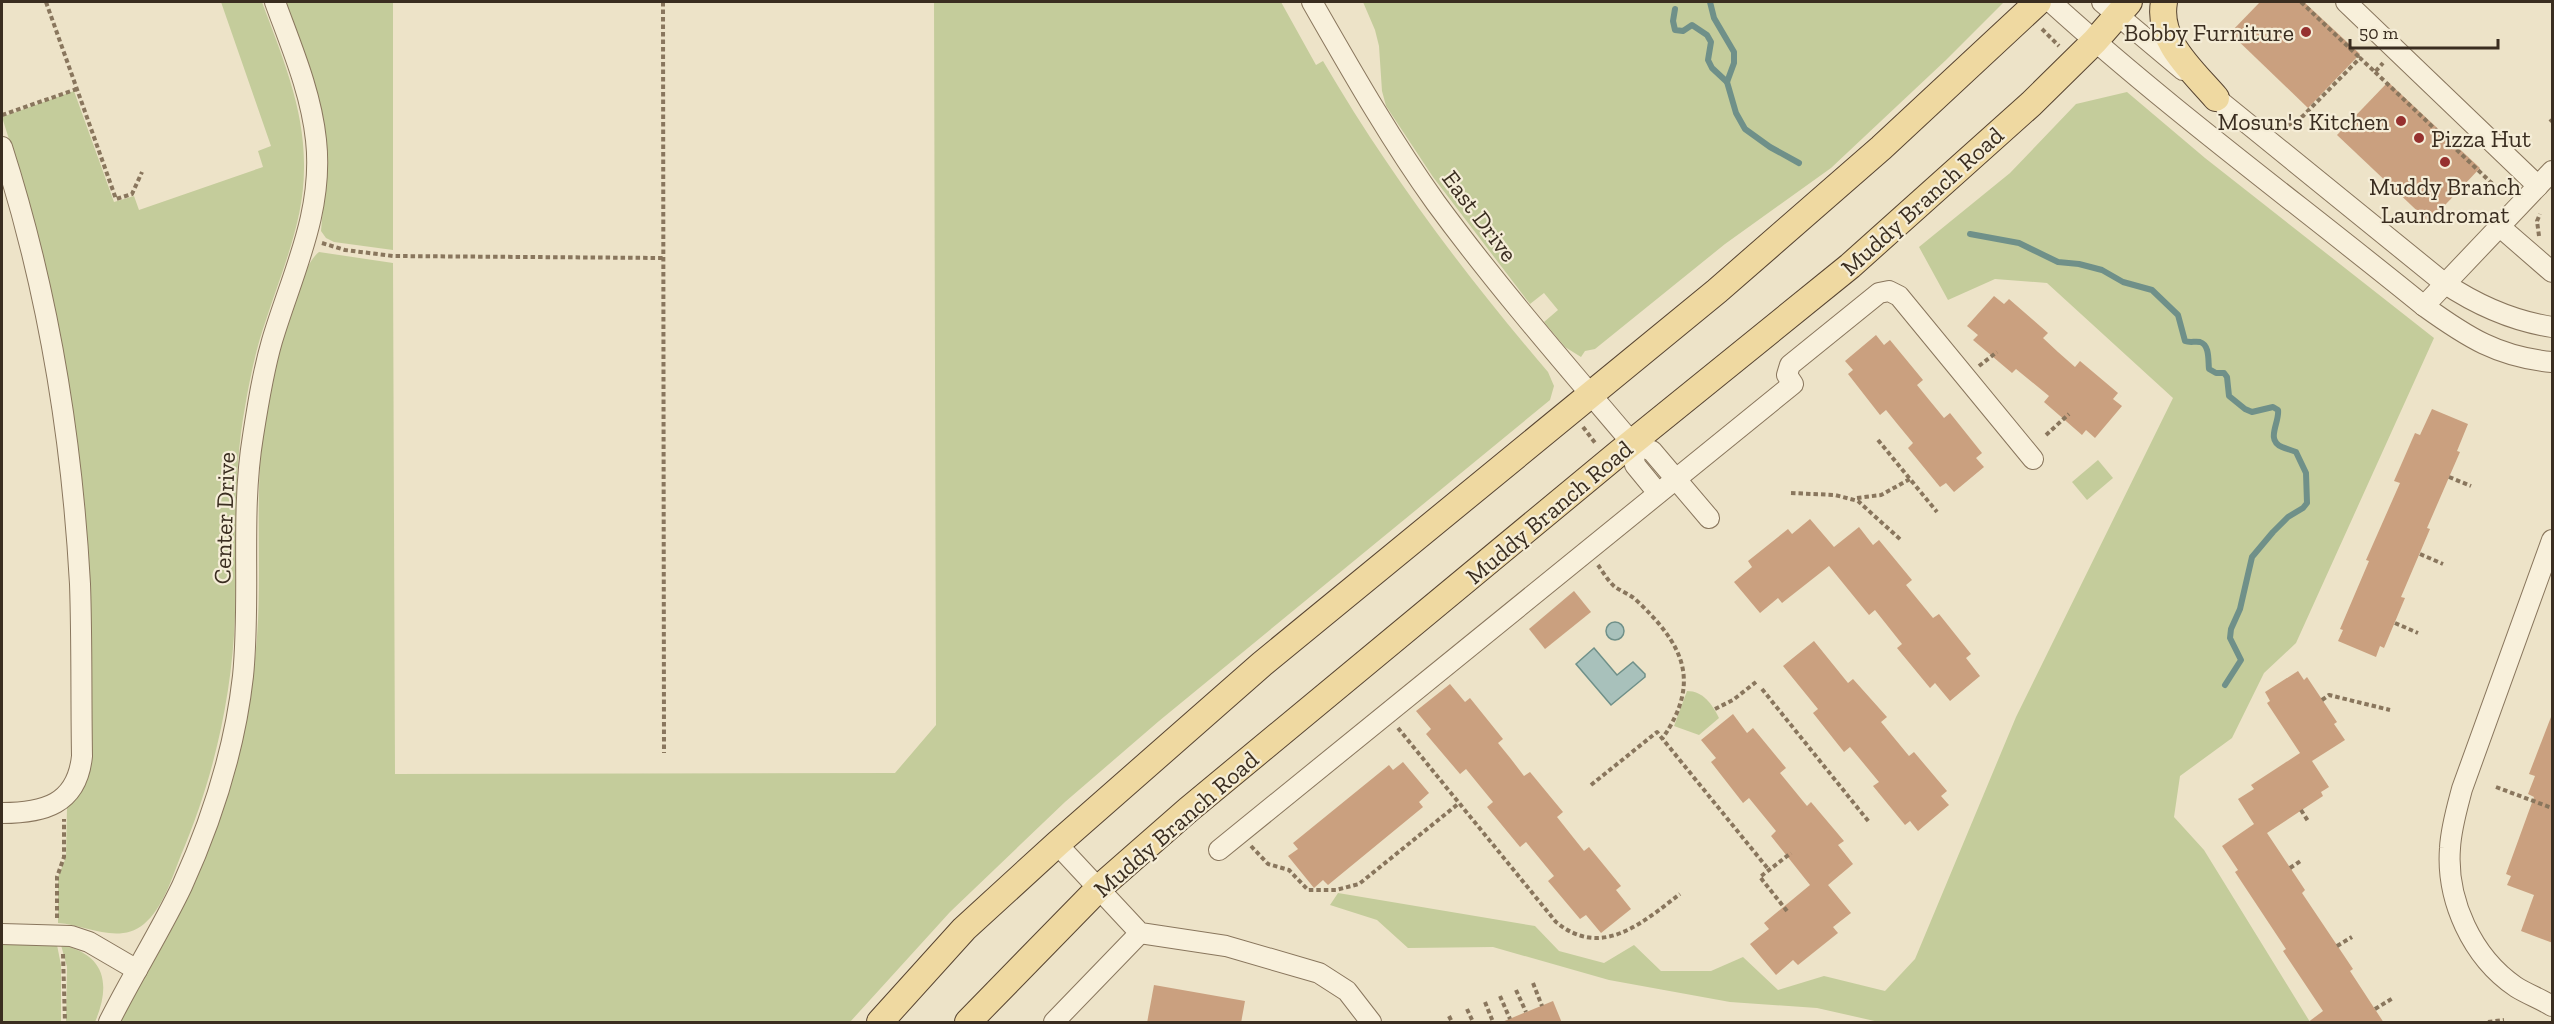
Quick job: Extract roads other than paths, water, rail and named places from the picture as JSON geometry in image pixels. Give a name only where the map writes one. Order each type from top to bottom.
[{"type":"main road","points":[[880,1023],[964,929],[1057,844],[1262,664],[1592,396],[1881,148],[2038,2]]},
{"type":"main road","points":[[2164,2],[2162,18],[2170,43],[2216,98]]},
{"type":"main road","name":"Muddy Branch Road","points":[[968,1023],[1099,888],[1198,803],[1632,443],[1850,266],[2031,104],[2095,41],[2116,6]]},
{"type":"street","name":"Center Drive","points":[[109,1023],[181,886],[203,836],[232,736],[243,680],[247,633],[247,523],[252,441],[272,342],[307,238],[317,183],[316,139],[302,77],[274,2]]},
{"type":"street","name":"East Drive","points":[[1312,2],[1390,136],[1435,202],[1484,266],[1632,443]]},
{"type":"street","points":[[2052,2],[2095,41],[2463,335],[2504,352],[2553,362]]},
{"type":"street","points":[[2346,2],[2538,186]]},
{"type":"street","points":[[2116,6],[2216,98],[2444,283],[2471,301],[2504,315],[2553,327]]},
{"type":"street","points":[[2,147],[28,243],[46,327],[60,400],[72,491],[80,583],[81,756],[75,783],[64,797],[50,807],[33,812],[2,813]]},
{"type":"street","points":[[2424,306],[2553,171]]},
{"type":"street","points":[[2499,226],[2553,272]]},
{"type":"street","points":[[1219,850],[1793,384],[1787,375],[1790,365],[1884,291],[1899,296],[2033,459]]},
{"type":"street","points":[[1658,493],[1635,465],[1632,443],[1652,451],[1709,518]]},
{"type":"street","points":[[2553,540],[2462,789],[2452,827],[2449,850],[2459,911],[2468,932],[2485,960],[2516,987],[2553,1005]]},
{"type":"street","points":[[1057,844],[1140,933],[1226,946],[1318,973],[1347,991],[1371,1023]]},
{"type":"street","points":[[1053,1023],[1140,933]]},
{"type":"street","points":[[2,934],[58,934],[89,942],[137,970]]},
{"type":"water","points":[[1611,622],[1619,622],[1624,627],[1622,638],[1611,640],[1606,635],[1606,627]]},
{"type":"water","points":[[1594,648],[1617,675],[1633,662],[1645,674],[1645,677],[1611,705],[1576,664]]},
{"type":"waterway","points":[[1710,2],[1714,18],[1734,52],[1734,63],[1727,82],[1736,113],[1745,129],[1770,147],[1799,163]]},
{"type":"waterway","points":[[1675,9],[1673,21],[1675,30],[1683,31],[1692,25],[1707,35],[1711,42],[1708,60],[1712,68],[1727,82]]},
{"type":"waterway","points":[[1970,234],[2019,243],[2058,262],[2102,270],[2123,282],[2152,290],[2178,315],[2185,341],[2200,342],[2205,346],[2209,369],[2216,373],[2224,373],[2227,377],[2229,396],[2252,412],[2273,407],[2278,410],[2274,440],[2282,447],[2296,452],[2306,473],[2307,503],[2288,517],[2252,557],[2240,609],[2231,629],[2230,638],[2241,660],[2225,685]]},
{"type":"place","name":"Bobby Furniture","points":[[2306,32]]},
{"type":"place","name":"Mosun's Kitchen","points":[[2401,121]]},
{"type":"place","name":"Pizza Hut","points":[[2419,138]]},
{"type":"place","name":"Muddy Branch Laundromat","points":[[2445,162]]}]
